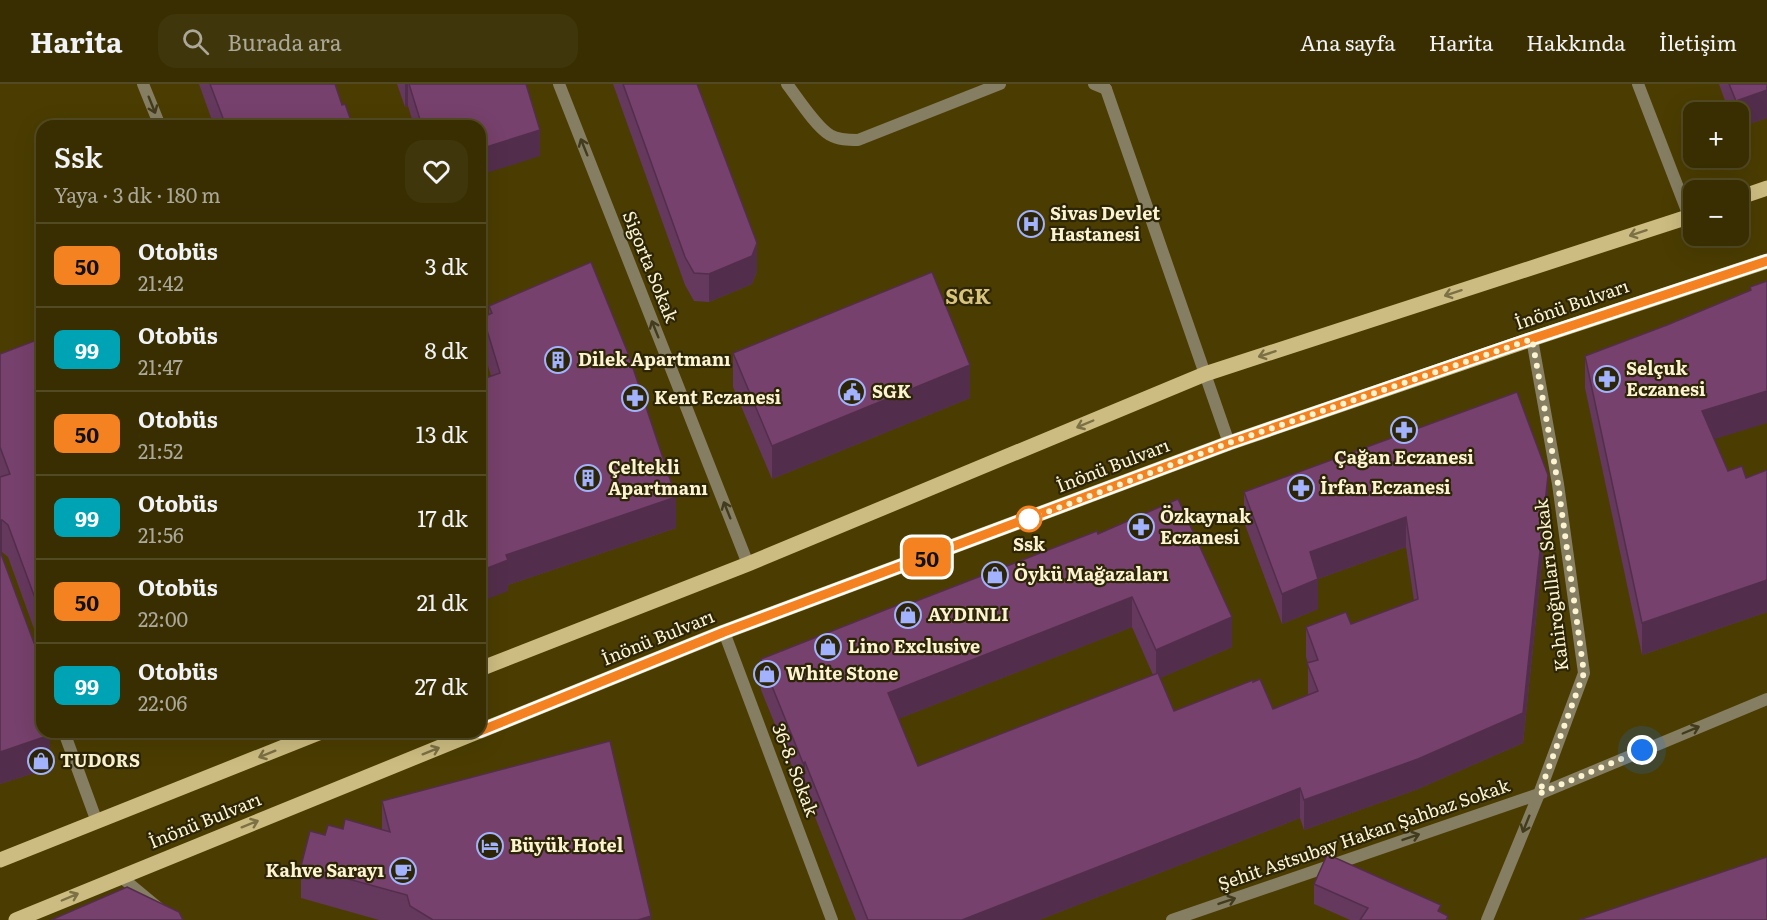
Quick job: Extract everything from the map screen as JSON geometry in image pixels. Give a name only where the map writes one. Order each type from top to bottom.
[{"type":"main road","points":[[1749,194],[1767,188]]},
{"type":"main road","name":"İnönü Bulvarı","points":[[486,667],[748,564],[1205,374],[1683,218]]},
{"type":"main road","name":"İnönü Bulvarı","points":[[486,728],[724,632],[1229,443],[1767,261]]},
{"type":"main road","points":[[0,860],[306,738]]},
{"type":"main road","name":"İnönü Bulvarı","points":[[16,920],[461,738]]},
{"type":"street","points":[[143,84],[158,120]]},
{"type":"street","name":"Sigorta Sokak","points":[[559,84],[748,564]]},
{"type":"street","points":[[787,84],[820,126],[830,135],[858,140],[1000,84]]},
{"type":"street","points":[[1094,84],[1106,89],[1229,443]]},
{"type":"street","points":[[1638,84],[1683,195]]},
{"type":"street","name":"Kahiroğulları Sokak","points":[[1487,920],[1539,794],[1584,673],[1558,484],[1532,339]]},
{"type":"street","name":"36-8. Sokak","points":[[724,632],[832,920]]},
{"type":"street","name":"Şehit Astsubay Hakan Şahbaz Sokak","points":[[1172,920],[1539,794],[1767,699]]},
{"type":"street","points":[[66,738],[97,822]]},
{"type":"street","points":[[120,876],[172,920]]},
{"type":"building","points":[[210,84],[335,84],[342,105],[345,104],[351,120],[224,120]]},
{"type":"building","points":[[409,84],[526,84],[540,130],[486,147],[486,120],[420,120]]},
{"type":"building","points":[[623,84],[697,84],[757,243],[752,256],[709,274],[694,273],[685,257]]},
{"type":"building","points":[[1729,84],[1767,84],[1767,90],[1736,101]]},
{"type":"building","points":[[591,262],[628,353],[676,497],[506,555],[508,560],[486,569],[486,378],[500,373],[486,327],[486,316],[492,313],[489,306]]},
{"type":"building","name":"SGK","points":[[932,272],[970,365],[772,446],[733,353]]},
{"type":"building","points":[[1767,281],[1767,391],[1702,411],[1728,471],[1742,466],[1746,478],[1767,470],[1767,580],[1642,623],[1585,356],[1667,325]]},
{"type":"building","points":[[36,340],[36,601],[8,525],[0,520],[0,477],[10,474],[0,447],[0,354]]},
{"type":"building","points":[[1517,392],[1548,475],[1523,713],[1418,759],[1304,800],[1300,788],[962,920],[868,920],[761,659],[900,604],[901,607],[1097,531],[1098,534],[1178,499],[1232,617],[1156,650],[1132,597],[888,693],[918,766],[1158,673],[1174,711],[1260,679],[1273,709],[1318,691],[1307,663],[1318,660],[1306,627],[1346,612],[1351,624],[1418,599],[1406,517],[1310,552],[1318,579],[1282,594],[1244,492]]},
{"type":"building","points":[[0,551],[36,646],[36,738],[41,738],[0,752]]},
{"type":"building","points":[[610,741],[651,916],[638,920],[433,920],[410,906],[407,895],[301,866],[310,831],[325,835],[328,825],[343,829],[345,819],[390,832],[382,801]]},
{"type":"building","points":[[1327,855],[1441,905],[1438,911],[1448,916],[1446,920],[1360,920],[1368,908],[1314,884]]},
{"type":"building","points":[[1767,857],[1767,920],[1579,920]]},
{"type":"building","points":[[127,887],[179,912],[183,920],[51,920]]},
{"type":"bus line","name":"50","points":[[486,729],[724,632],[1229,443],[1510,346],[1767,261]]},
{"type":"place","name":"Sivas Devlet Hastanesi","points":[[1031,224]]},
{"type":"place","name":"Dilek Apartmanı","points":[[558,360]]},
{"type":"place","name":"Selçuk Eczanesi","points":[[1607,379]]},
{"type":"place","name":"SGK","points":[[852,392]]},
{"type":"place","name":"Kent Eczanesi","points":[[635,398]]},
{"type":"place","name":"Çağan Eczanesi","points":[[1404,430]]},
{"type":"place","name":"Çeltekli Apartmanı","points":[[588,478]]},
{"type":"place","name":"İrfan Eczanesi","points":[[1301,488]]},
{"type":"place","name":"Ssk","points":[[1029,519]]},
{"type":"place","name":"Özkaynak Eczanesi","points":[[1141,527]]},
{"type":"place","name":"Öykü Mağazaları","points":[[995,575]]},
{"type":"place","name":"AYDINLI","points":[[908,615]]},
{"type":"place","name":"Lino Exclusive","points":[[828,647]]},
{"type":"place","name":"White Stone","points":[[767,674]]},
{"type":"place","name":"TUDORS","points":[[41,761]]},
{"type":"place","name":"Büyük Hotel","points":[[490,846]]},
{"type":"place","name":"Kahve Sarayı","points":[[403,871]]},
{"type":"district","name":"SGK","points":[[968,297]]},
{"type":"route","points":[[1029,519],[1229,443],[1532,339],[1558,484],[1584,673],[1539,794],[1642,750]]}]
